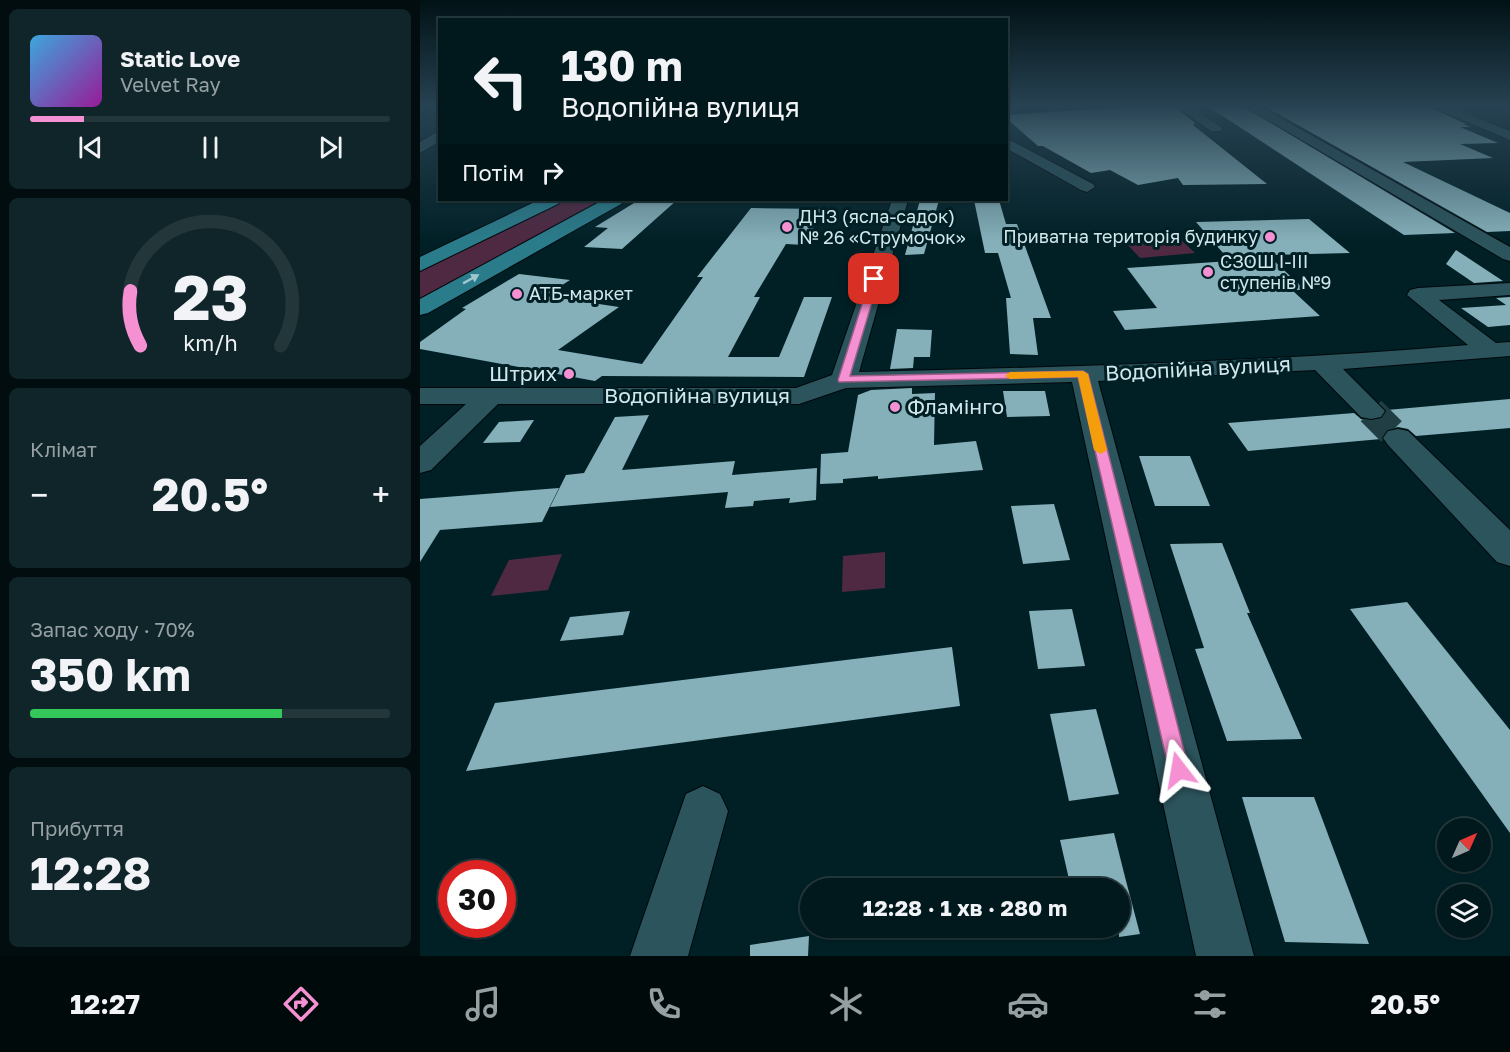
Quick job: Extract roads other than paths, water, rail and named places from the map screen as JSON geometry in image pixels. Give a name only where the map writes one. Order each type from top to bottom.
[{"type":"main road","points":[[420,266],[550,201]]},
{"type":"main road","points":[[420,308],[613,201]]},
{"type":"street","points":[[1023,152],[1087,187]]},
{"type":"street","points":[[1330,152],[1510,255]]},
{"type":"street","points":[[843,380],[900,201]]},
{"type":"street","points":[[1501,350],[1418,295],[1510,289]]},
{"type":"street","name":"Водопійна вулиця","points":[[420,396],[799,396],[843,380],[1083,374],[1322,363],[1501,350]]},
{"type":"street","points":[[1322,363],[1371,411]]},
{"type":"street","points":[[1083,374],[1225,956]]},
{"type":"street","points":[[420,463],[490,397]]},
{"type":"street","points":[[1398,438],[1510,552]]},
{"type":"street","points":[[659,956],[703,811]]},
{"type":"tunnel","points":[[1371,411],[1398,438]]},
{"type":"place","name":"ДНЗ (ясла-садок) № 26 «Струмочок»","points":[[787,227]]},
{"type":"place","name":"Приватна територія будинку","points":[[1270,237]]},
{"type":"place","name":"СЗОШ І-ІІІ ступенів №9","points":[[1208,272]]},
{"type":"place","name":"АТБ-маркет","points":[[517,294]]},
{"type":"place","name":"Штрих","points":[[569,374]]},
{"type":"place","name":"Фламінго","points":[[895,407]]}]
